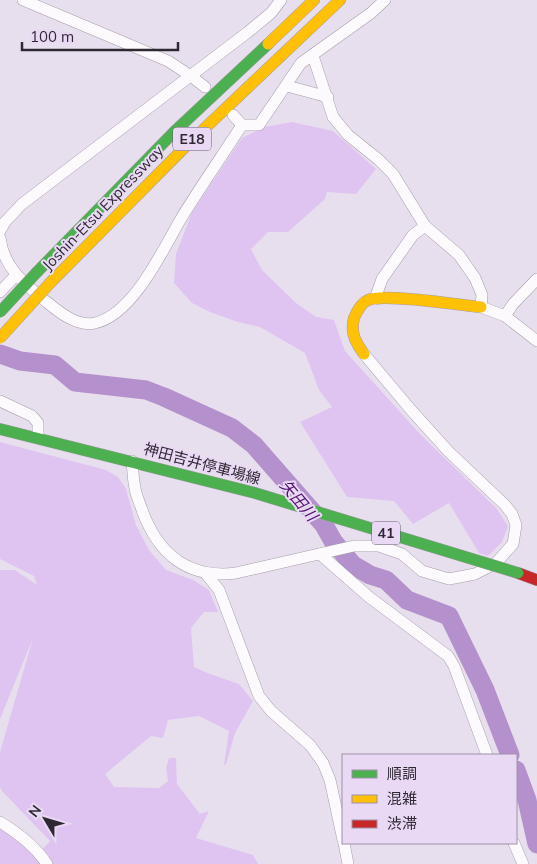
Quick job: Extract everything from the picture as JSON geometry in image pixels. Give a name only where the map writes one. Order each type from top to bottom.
[{"type":"main road","name":"Joshin-Etsu Expressway","points":[[0,312],[174,132],[314,0]]},
{"type":"main road","name":"Joshin-Etsu Expressway","points":[[0,338],[50,283],[186,146],[340,0]]},
{"type":"main road","points":[[364,354],[355,341],[352,328],[355,314],[367,301],[398,299],[481,307]]},
{"type":"main road","name":"神田吉井停車場線","points":[[0,429],[255,493],[537,580]]},
{"type":"street","points":[[23,0],[168,61],[205,87]]},
{"type":"street","points":[[0,231],[5,222],[22,204],[271,13],[281,0]]},
{"type":"street","points":[[233,115],[242,125],[259,125],[302,63],[385,0]]},
{"type":"street","points":[[313,56],[333,117],[348,135],[393,174],[424,226],[459,255],[475,278],[482,295],[481,307],[506,316],[537,341]]},
{"type":"street","points":[[287,86],[328,97]]},
{"type":"street","points":[[0,238],[1,248],[16,275],[57,311],[74,320],[94,323],[111,316],[124,305],[150,273],[182,216],[242,125]]},
{"type":"street","points":[[375,299],[382,279],[413,235],[424,226]]},
{"type":"street","points":[[0,292],[16,275]]},
{"type":"street","points":[[506,316],[514,304],[537,279]]},
{"type":"street","points":[[132,461],[135,490],[147,524],[155,538],[164,550],[184,566],[195,571],[222,575],[236,573],[354,546],[379,546],[402,554],[422,571],[449,579],[475,574],[496,563],[513,544],[516,525],[512,514],[505,505],[448,451],[364,354]]},
{"type":"street","points":[[0,401],[32,416],[38,423],[38,438]]},
{"type":"street","points":[[326,552],[369,597],[448,656],[454,666],[487,754]]},
{"type":"street","points":[[206,574],[218,590],[259,696],[271,711],[310,745],[323,763],[330,780],[342,833]]},
{"type":"street","points":[[0,822],[23,838],[41,855],[47,864]]},
{"type":"street","points":[[344,844],[348,864]]},
{"type":"street","points":[[514,844],[523,864]]},
{"type":"shaded area","points":[[292,122],[333,131],[376,169],[356,194],[327,192],[325,199],[288,232],[268,232],[251,249],[262,270],[296,303],[316,317],[334,320],[345,351],[421,435],[496,508],[508,526],[502,542],[488,556],[479,553],[449,503],[413,524],[394,501],[347,497],[300,422],[332,407],[319,390],[305,353],[260,327],[238,322],[192,303],[174,283],[176,254],[192,212],[242,138],[264,127]]},
{"type":"shaded area","points":[[0,442],[106,470],[118,477],[126,489],[136,525],[149,550],[166,570],[193,580],[209,590],[218,612],[204,612],[191,628],[194,667],[239,684],[253,701],[235,733],[226,764],[224,765],[229,731],[199,716],[168,720],[163,738],[151,736],[105,774],[114,787],[159,788],[168,781],[166,768],[169,758],[176,758],[177,784],[200,814],[209,811],[196,838],[253,855],[258,864],[0,864],[0,828],[37,855],[50,841],[1,790],[0,786],[0,752],[33,638],[0,719],[0,570],[15,570],[37,585],[34,576],[0,559]]},
{"type":"waterway","name":"矢田川","points":[[0,354],[20,361],[55,365],[75,382],[146,390],[232,428],[254,445],[324,525],[333,541],[353,565],[370,575],[386,580],[407,600],[449,616],[485,690],[510,754]]},
{"type":"waterway","name":"矢田川","points":[[517,773],[527,800],[537,844]]},
{"type":"traffic: fast","points":[[37,272],[174,132],[268,44]]},
{"type":"traffic: fast","points":[[0,312],[37,272]]},
{"type":"traffic: fast","points":[[0,429],[255,493]]},
{"type":"traffic: fast","points":[[255,493],[518,573]]},
{"type":"traffic: slow","points":[[268,44],[314,0]]},
{"type":"traffic: slow","points":[[50,283],[186,146],[340,0]]},
{"type":"traffic: slow","points":[[0,338],[50,283]]},
{"type":"traffic: slow","points":[[364,354],[354,338],[353,323],[363,303],[368,300],[389,298],[481,307]]},
{"type":"traffic: jam","points":[[518,573],[537,580]]}]
